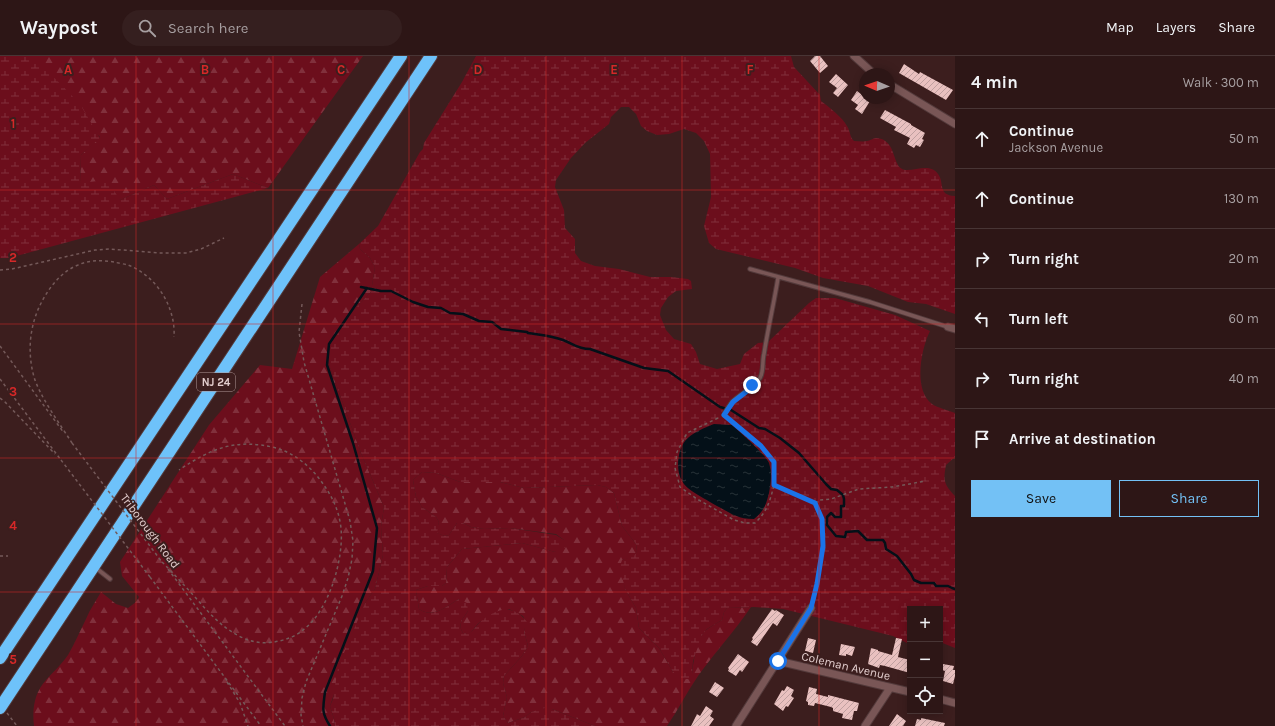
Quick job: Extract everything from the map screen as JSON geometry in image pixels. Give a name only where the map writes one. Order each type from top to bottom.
[{"type":"highway","name":"NJ 24","points":[[0,658],[401,56]]},
{"type":"highway","name":"NJ 24","points":[[1,707],[431,56]]},
{"type":"street","points":[[854,56],[867,68]]},
{"type":"street","points":[[895,88],[955,124]]},
{"type":"street","points":[[736,726],[811,608]]},
{"type":"street","name":"Coleman Avenue","points":[[778,661],[907,691]]},
{"type":"street","points":[[865,726],[890,688]]},
{"type":"street","points":[[943,700],[955,703]]},
{"type":"lane","points":[[750,269],[778,278],[870,302],[951,328]]},
{"type":"lane","points":[[724,415],[733,402],[746,392],[759,378],[762,371],[762,362],[778,278]]},
{"type":"lane","points":[[93,567],[110,579]]},
{"type":"path","points":[[0,270],[12,269],[95,250],[110,249],[159,253],[186,253],[201,249],[224,238]]},
{"type":"path","points":[[72,443],[43,397],[34,378],[30,362],[30,341],[35,319],[42,299],[53,283],[77,265],[92,261],[107,261],[128,265],[144,274],[165,298],[175,327],[174,337]]},
{"type":"path","points":[[302,304],[299,332],[304,362],[350,522],[353,541],[352,559],[342,596],[306,682],[302,698],[301,715],[303,726]]},
{"type":"path","name":"Triborough Road","points":[[0,346],[285,726]]},
{"type":"path","points":[[0,379],[261,726]]},
{"type":"path","points":[[0,398],[61,460]]},
{"type":"path","points":[[724,415],[761,446],[774,462],[774,485],[772,495],[764,515],[755,523],[745,523],[734,520],[697,499],[680,487],[675,468],[677,452],[688,433],[724,415]]},
{"type":"path","points":[[162,562],[216,620],[228,630],[244,639],[260,643],[274,642],[291,638],[304,630],[317,615],[328,598],[333,584],[340,553],[341,529],[338,510],[329,491],[315,472],[293,455],[258,444],[231,445],[212,451],[179,470]]},
{"type":"path","points":[[815,503],[820,500],[831,500],[859,489],[892,487],[926,481]]},
{"type":"path","points":[[774,485],[815,503],[822,519],[823,546],[817,584],[811,608]]},
{"type":"path","points":[[0,556],[8,556]]},
{"type":"path","points":[[222,673],[240,703],[248,726]]},
{"type":"path","points":[[1,707],[17,726]]},
{"type":"green space","points":[[0,56],[33,56],[80,104],[100,138],[81,155],[80,183],[107,180],[120,200],[154,185],[167,199],[233,174],[268,188],[9,258],[0,258]]},
{"type":"green space","points":[[23,56],[363,56],[268,188],[233,174],[167,199],[154,185],[120,200],[80,183],[81,155],[100,137]]},
{"type":"green space","points":[[476,56],[791,56],[794,67],[820,95],[821,101],[836,113],[845,123],[854,141],[869,141],[874,138],[883,140],[888,143],[901,168],[909,170],[927,168],[935,171],[940,177],[944,191],[949,195],[955,196],[955,314],[926,304],[908,302],[868,286],[823,278],[795,268],[716,249],[709,243],[704,226],[711,197],[710,154],[704,141],[696,133],[684,129],[669,134],[657,135],[647,131],[641,126],[636,114],[629,107],[621,107],[611,117],[609,124],[585,143],[571,158],[556,180],[555,187],[564,210],[565,228],[575,239],[575,253],[581,261],[595,266],[619,269],[650,277],[671,277],[688,279],[691,281],[692,289],[676,291],[668,297],[661,308],[660,315],[666,330],[674,339],[691,344],[696,352],[700,364],[717,369],[740,364],[744,354],[758,343],[768,342],[816,298],[835,298],[895,315],[930,331],[924,348],[920,369],[922,389],[926,398],[932,404],[955,413],[955,457],[946,465],[945,482],[955,496],[955,648],[943,643],[943,606],[907,606],[907,643],[893,636],[783,609],[754,607],[727,608],[724,612],[722,620],[707,629],[702,635],[693,661],[692,674],[689,679],[682,679],[673,672],[659,648],[639,628],[636,608],[625,589],[620,566],[622,560],[634,556],[637,551],[636,544],[622,526],[614,493],[606,487],[597,485],[524,488],[500,482],[460,482],[436,473],[422,472],[413,480],[416,497],[422,507],[436,517],[439,522],[437,533],[445,536],[449,535],[457,523],[463,523],[471,527],[484,529],[510,528],[556,535],[564,540],[566,547],[555,552],[522,543],[462,549],[447,567],[446,583],[442,586],[428,586],[416,590],[419,609],[429,613],[445,608],[459,599],[467,603],[468,611],[461,624],[461,630],[463,633],[471,632],[485,618],[498,611],[510,610],[516,612],[527,622],[524,631],[528,646],[522,656],[504,676],[503,683],[507,697],[503,716],[508,723],[525,717],[531,712],[544,708],[552,709],[595,726],[335,726],[330,706],[333,699],[338,667],[365,603],[375,589],[383,555],[381,527],[384,507],[361,453],[328,362],[334,333],[371,292],[375,267],[370,258],[360,249],[359,244],[378,226],[423,149],[424,143],[462,82]],"holes":[[[768,461],[771,471],[770,484],[734,516],[684,484]]]},
{"type":"green space","points":[[359,244],[360,249],[370,258],[375,267],[371,292],[347,317],[328,362],[361,453],[384,507],[381,527],[383,555],[375,589],[365,603],[330,706],[335,726],[34,726],[33,714],[36,696],[39,690],[68,655],[89,612],[101,592],[116,604],[128,608],[136,602],[139,597],[122,576],[120,562],[209,425],[260,365],[292,369],[320,277]]},
{"type":"green space","points":[[422,472],[436,473],[460,482],[500,482],[524,488],[597,485],[606,487],[614,493],[622,526],[636,544],[637,551],[634,557],[622,560],[625,589],[636,608],[639,628],[659,648],[673,672],[692,674],[695,654],[700,639],[706,630],[722,620],[724,612],[727,608],[751,607],[698,676],[667,726],[595,726],[552,709],[531,712],[525,717],[508,723],[503,716],[507,697],[503,683],[504,676],[522,656],[528,646],[524,631],[526,622],[523,616],[509,609],[480,622],[471,632],[466,634],[461,630],[461,624],[468,611],[459,599],[445,608],[435,612],[424,612],[419,609],[416,590],[428,586],[442,586],[446,583],[447,567],[462,549],[522,543],[555,552],[564,540],[556,534],[510,528],[484,529],[471,527],[463,523],[457,523],[449,535],[445,536],[436,533],[439,522],[436,517],[422,507],[416,497],[413,480]]},
{"type":"water","points":[[714,424],[732,425],[758,449],[769,463],[771,478],[768,497],[766,504],[754,519],[739,517],[717,506],[690,490],[681,479],[678,462],[682,445],[691,436]]},
{"type":"building","points":[[815,56],[820,56],[828,66],[820,73],[810,61]]},
{"type":"building","points":[[904,64],[919,74],[920,72],[953,90],[946,100],[899,73]]},
{"type":"building","points":[[836,74],[848,85],[838,97],[833,93],[837,88],[829,82]]},
{"type":"building","points":[[857,91],[859,93],[859,104],[868,104],[862,114],[855,109],[858,105],[851,100]]},
{"type":"building","points":[[885,110],[925,133],[922,139],[924,140],[920,147],[916,145],[914,148],[907,144],[910,138],[894,130],[896,127],[880,118]]},
{"type":"building","points":[[772,609],[784,615],[777,626],[773,623],[757,646],[751,642],[753,639],[752,638]]},
{"type":"building","points":[[808,638],[816,640],[813,653],[805,651]]},
{"type":"building","points":[[896,638],[902,639],[898,657],[907,659],[907,672],[880,665],[879,668],[868,664],[871,648],[892,655]]},
{"type":"building","points":[[841,644],[855,647],[852,656],[846,654],[846,656],[839,655]]},
{"type":"building","points":[[738,654],[749,662],[742,672],[740,670],[736,676],[728,671],[728,668]]},
{"type":"building","points":[[943,664],[954,666],[953,670],[955,670],[955,676],[953,684],[943,681],[945,671],[943,670]]},
{"type":"building","points":[[715,682],[724,688],[717,697],[709,692]]},
{"type":"building","points":[[787,686],[794,690],[791,696],[794,698],[788,707],[786,706],[783,711],[774,704],[782,690],[784,691]]},
{"type":"building","points":[[809,687],[817,689],[816,694],[828,697],[828,695],[859,703],[857,711],[854,711],[852,720],[842,718],[843,714],[833,711],[833,708],[831,707],[815,703],[814,706],[808,705],[808,702],[806,701]]},
{"type":"building","points":[[706,706],[713,711],[710,716],[714,719],[709,726],[691,726],[697,714],[700,716]]},
{"type":"building","points":[[897,714],[906,721],[903,726],[889,726]]},
{"type":"building","points":[[921,718],[945,723],[944,726],[915,726],[917,719],[921,720]]},
{"type":"waterway","points":[[361,287],[381,291],[391,291],[413,302],[428,307],[441,308],[450,313],[463,314],[479,321],[492,322],[501,329],[527,332],[563,340],[579,347],[590,349],[644,368],[668,371],[720,407],[731,410],[759,428],[765,429],[780,438],[799,453],[831,489],[837,490],[843,495],[844,506],[841,506],[841,517],[835,517],[831,513],[827,517],[827,525],[836,536],[845,537],[846,532],[858,531],[867,540],[883,540],[886,549],[897,556],[914,580],[921,583],[934,583],[936,586],[948,586],[955,589]]},
{"type":"waterway","points":[[330,726],[323,710],[325,692],[373,571],[377,528],[353,443],[327,365],[329,344],[367,288]]},
{"type":"route","points":[[752,385],[746,392],[733,402],[724,415],[761,446],[774,462],[774,485],[815,503],[822,519],[823,546],[817,584],[811,608],[778,661]]}]
